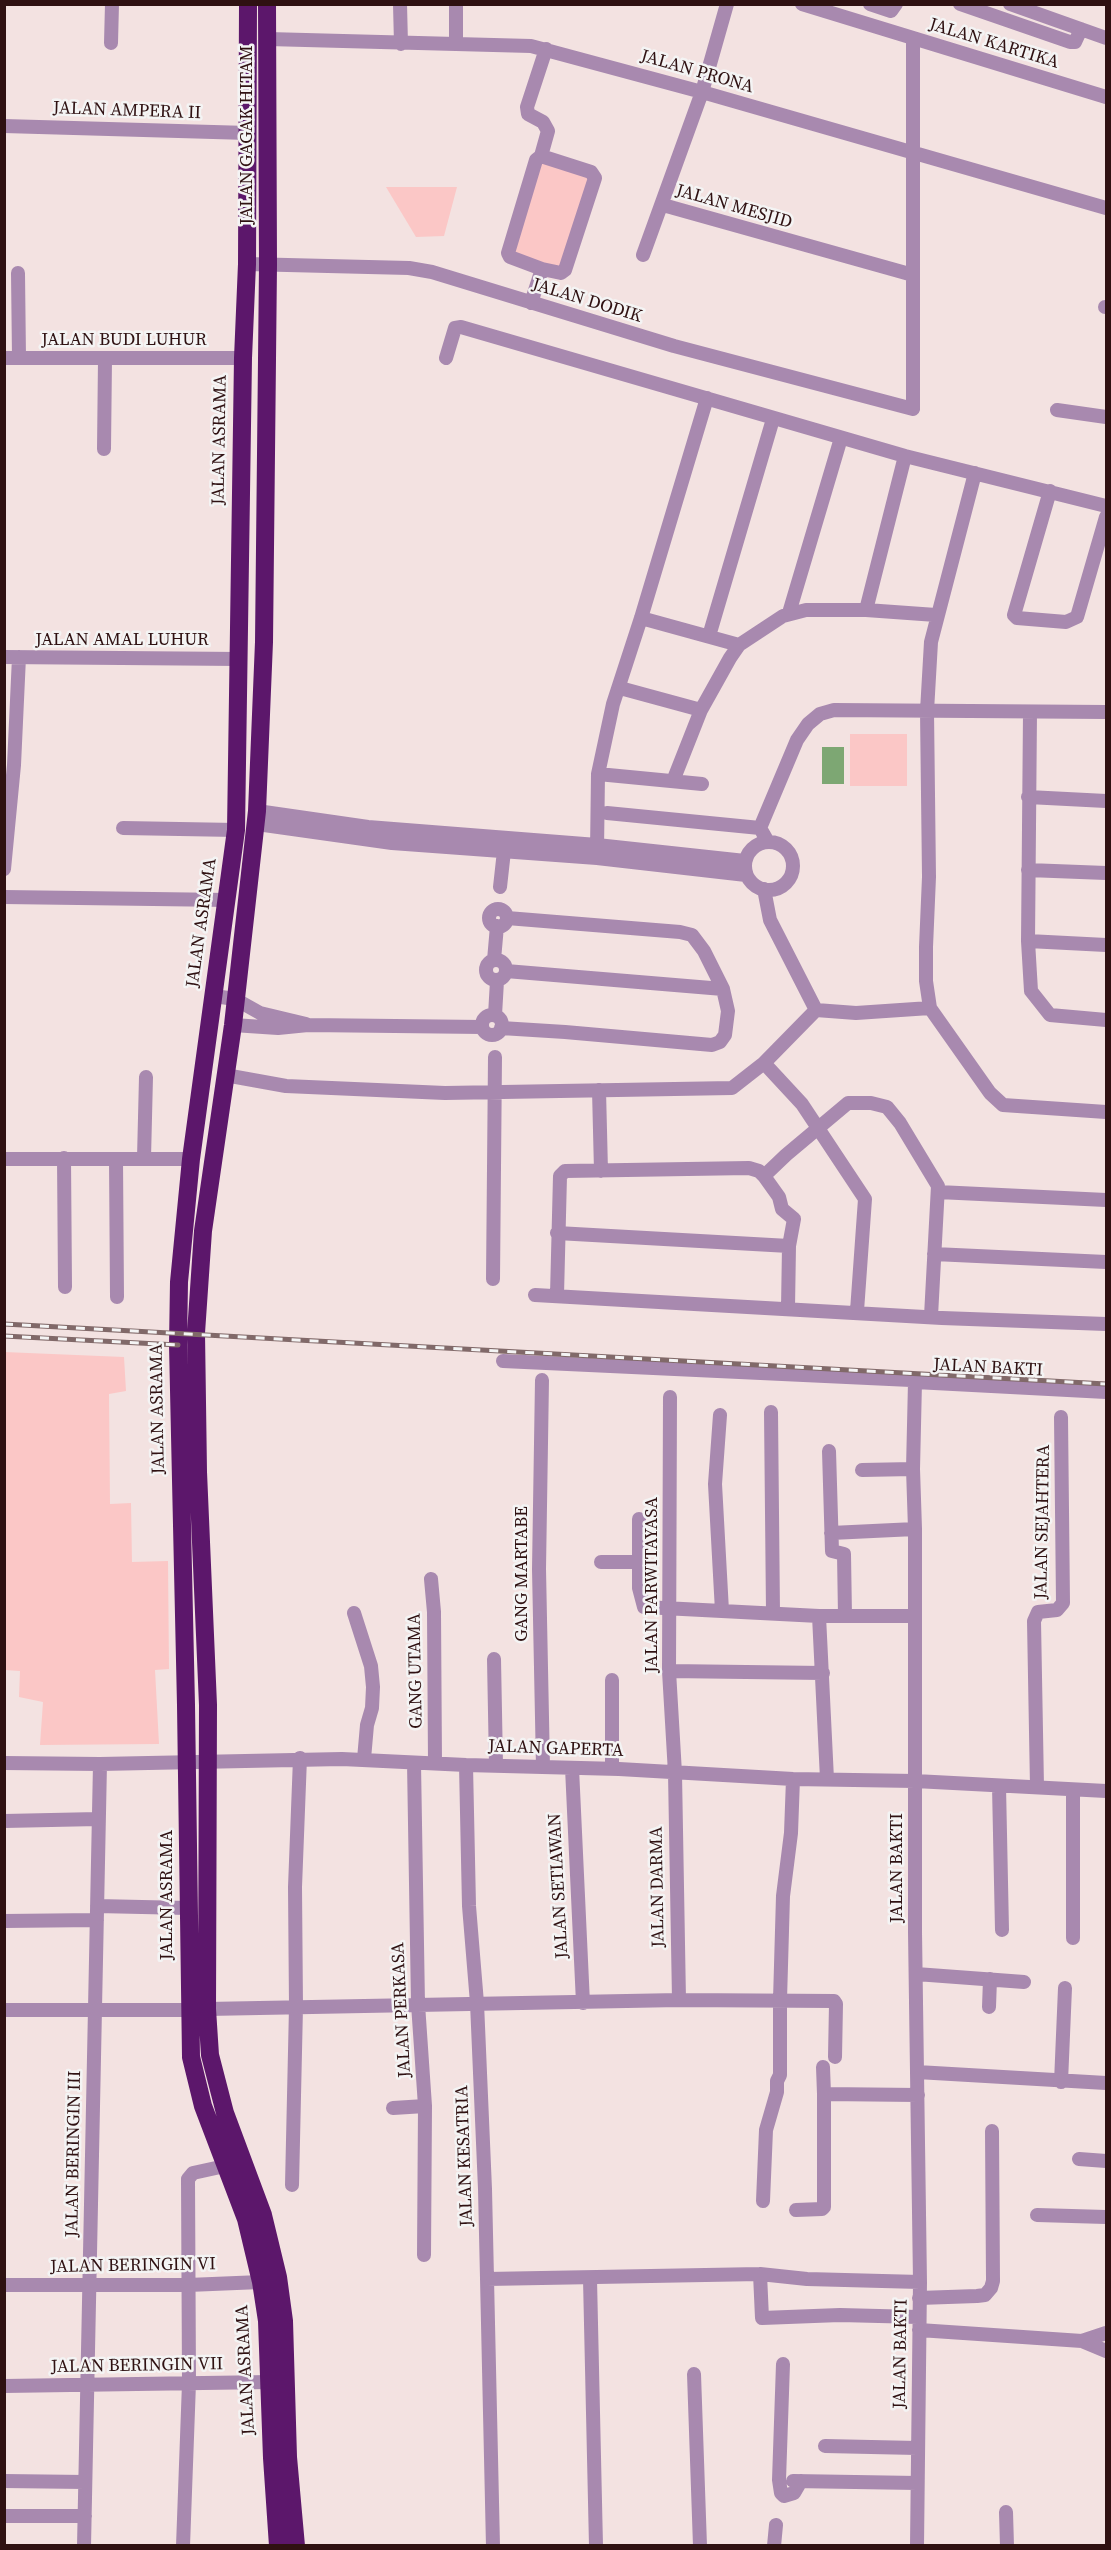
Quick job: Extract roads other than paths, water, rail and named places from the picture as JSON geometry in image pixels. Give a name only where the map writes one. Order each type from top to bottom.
[{"type":"highway","name":"JALAN GAGAK HITAM","points":[[247,264],[248,4]]},
{"type":"highway","name":"JALAN GAGAK HITAM","points":[[267,4],[268,265]]},
{"type":"highway","name":"JALAN ASRAMA","points":[[247,264],[243,358],[236,830],[191,1159],[179,1282],[178,1332],[187,1762],[188,2010],[191,2057],[203,2106],[246,2219],[261,2282],[267,2321],[278,2546]]},
{"type":"highway","points":[[268,265],[264,642],[257,817],[235,999],[234,1077],[203,1232],[196,1308],[198,1472],[209,1761],[207,2009],[210,2055],[225,2113],[263,2215],[278,2277],[284,2321],[288,2457],[296,2546]]},
{"type":"street","points":[[111,4],[111,43]]},
{"type":"street","points":[[400,4],[401,44]]},
{"type":"street","points":[[456,4],[456,43]]},
{"type":"street","name":"JALAN MESJID","points":[[728,4],[702,92],[663,205],[913,275]]},
{"type":"street","name":"JALAN KARTIKA","points":[[802,4],[1107,97]]},
{"type":"street","points":[[870,4],[891,11],[896,4]]},
{"type":"street","points":[[960,4],[1070,42],[1075,42],[1081,29]]},
{"type":"street","points":[[1010,4],[1107,38]]},
{"type":"street","name":"JALAN PRONA","points":[[268,39],[401,44],[456,43],[531,46],[546,49],[1107,208]]},
{"type":"street","points":[[913,39],[913,275]]},
{"type":"street","points":[[541,156],[591,171],[595,176],[565,270],[561,273],[542,269],[510,257],[508,253],[536,160],[541,156],[548,130],[543,122],[528,114],[527,107],[546,49]]},
{"type":"street","name":"JALAN AMPERA II","points":[[4,126],[248,133]]},
{"type":"street","points":[[643,255],[663,205]]},
{"type":"street","name":"JALAN DODIK","points":[[247,264],[422,270],[442,274],[674,346],[913,409],[913,275]]},
{"type":"street","points":[[531,303],[542,269]]},
{"type":"street","points":[[18,273],[19,358]]},
{"type":"street","points":[[446,358],[454,328],[461,327],[905,456],[1107,506]]},
{"type":"street","name":"JALAN BUDI LUHUR","points":[[4,358],[243,358]]},
{"type":"street","points":[[104,449],[105,358]]},
{"type":"street","points":[[597,851],[598,774],[613,705],[707,398]]},
{"type":"street","points":[[1057,410],[1107,417]]},
{"type":"street","points":[[709,636],[773,419]]},
{"type":"street","points":[[789,613],[841,438]]},
{"type":"street","points":[[866,610],[905,456]]},
{"type":"street","points":[[975,473],[936,615],[931,642],[927,711],[929,877],[926,981],[930,1008],[990,1093],[1003,1105],[1107,1112]]},
{"type":"street","points":[[1050,491],[1014,615],[1017,618],[1066,622],[1077,617],[1107,517]]},
{"type":"street","points":[[673,781],[701,710],[739,645],[789,613],[806,610],[866,610],[936,615]]},
{"type":"street","points":[[641,618],[739,645]]},
{"type":"street","points":[[4,870],[14,765],[12,657]]},
{"type":"street","name":"JALAN AMAL LUHUR","points":[[12,657],[239,659]]},
{"type":"street","points":[[620,688],[701,710]]},
{"type":"street","points":[[760,828],[797,740],[808,724],[820,714],[834,710],[1107,712]]},
{"type":"street","points":[[1030,713],[1028,941],[1031,991],[1046,1011],[1060,1017],[1107,1020]]},
{"type":"street","points":[[598,774],[702,784]]},
{"type":"street","points":[[1029,797],[1107,801]]},
{"type":"street","points":[[607,813],[760,828]]},
{"type":"street","points":[[257,817],[504,851],[597,851]]},
{"type":"street","points":[[123,828],[236,830]]},
{"type":"street","points":[[760,828],[768,842]]},
{"type":"street","points":[[367,833],[597,851],[746,868]]},
{"type":"street","points":[[768,842],[783,847],[792,860],[793,868],[786,883],[772,890],[764,890],[750,882],[746,868],[753,848],[768,842]]},
{"type":"street","points":[[500,887],[504,851]]},
{"type":"street","points":[[1028,870],[1107,873]]},
{"type":"street","points":[[764,890],[770,920],[816,1010]]},
{"type":"street","points":[[4,897],[227,900]]},
{"type":"street","points":[[214,996],[235,999],[259,1020],[278,1028],[308,1024],[482,1027],[485,1018],[498,1022],[712,1045],[722,1040],[726,1031],[728,1004],[723,989],[697,938],[686,932],[502,922],[494,960],[489,963],[486,972],[488,976],[723,989]]},
{"type":"street","points":[[1028,941],[1107,945]]},
{"type":"street","points":[[498,1022],[501,976]]},
{"type":"street","points":[[234,1077],[272,1083],[434,1092],[732,1088],[764,1063],[816,1010],[856,1013],[930,1008]]},
{"type":"street","points":[[233,1025],[259,1020]]},
{"type":"street","points":[[493,1279],[495,1057]]},
{"type":"street","points":[[764,1063],[802,1104],[865,1199],[857,1311]]},
{"type":"street","points":[[144,1158],[146,1077]]},
{"type":"street","points":[[599,1090],[601,1171]]},
{"type":"street","points":[[765,1176],[848,1103],[879,1104],[887,1107],[900,1122],[935,1181],[938,1192],[931,1316]]},
{"type":"street","points":[[64,1158],[65,1287]]},
{"type":"street","points":[[4,1159],[191,1159]]},
{"type":"street","points":[[116,1159],[117,1297]]},
{"type":"street","points":[[557,1295],[560,1176],[569,1170],[749,1168],[765,1176],[779,1197],[782,1209],[794,1219],[789,1246],[788,1308]]},
{"type":"street","points":[[938,1192],[1107,1200]]},
{"type":"street","points":[[557,1233],[789,1246]]},
{"type":"street","points":[[934,1254],[1107,1262]]},
{"type":"street","points":[[535,1295],[1107,1324]]},
{"type":"street","points":[[503,1361],[915,1382]]},
{"type":"street","name":"GANG MARTABE","points":[[542,1380],[539,1569],[543,1767]]},
{"type":"street","name":"JALAN BAKTI","points":[[917,2546],[920,2282],[913,1469],[915,1382],[1107,1392]]},
{"type":"street","name":"JALAN PARWITAYASA","points":[[670,1397],[669,1671],[675,1773]]},
{"type":"street","points":[[771,1412],[773,1613]]},
{"type":"street","points":[[720,1414],[715,1484],[722,1611]]},
{"type":"street","name":"JALAN SEJAHTERA","points":[[1037,1787],[1034,1620],[1038,1612],[1057,1610],[1063,1603],[1061,1417]]},
{"type":"street","points":[[829,1451],[832,1552],[844,1554],[846,1616]]},
{"type":"street","points":[[862,1470],[913,1469]]},
{"type":"street","points":[[639,1519],[639,1588],[643,1607],[819,1616],[914,1616]]},
{"type":"street","points":[[831,1533],[915,1529]]},
{"type":"street","points":[[601,1562],[639,1562]]},
{"type":"street","name":"GANG UTAMA","points":[[431,1579],[434,1612],[435,1763]]},
{"type":"street","points":[[354,1612],[371,1666],[373,1687],[372,1708],[366,1725],[361,1759]]},
{"type":"street","points":[[819,1616],[827,1779]]},
{"type":"street","points":[[494,1659],[496,1766]]},
{"type":"street","points":[[669,1671],[823,1673]]},
{"type":"street","points":[[612,1680],[612,1769]]},
{"type":"street","points":[[292,2185],[296,2007],[295,1887],[300,1758]]},
{"type":"street","name":"JALAN GAPERTA","points":[[4,1763],[100,1764],[300,1758],[361,1759],[1107,1791]]},
{"type":"street","name":"JALAN PERKASA","points":[[414,1762],[418,2004],[425,2106],[424,2255]]},
{"type":"street","name":"JALAN BERINGIN III","points":[[84,2546],[100,1764]]},
{"type":"street","name":"JALAN KESATRIA","points":[[466,1765],[469,1906],[477,2003],[487,2279],[493,2546]]},
{"type":"street","name":"JALAN SETIAWAN","points":[[572,1768],[583,2002]]},
{"type":"street","name":"JALAN DARMA","points":[[675,1773],[679,2000]]},
{"type":"street","points":[[763,2201],[766,2130],[780,2075],[783,1896],[791,1833],[793,1779]]},
{"type":"street","points":[[999,1786],[1002,1930]]},
{"type":"street","points":[[1073,1790],[1073,1938]]},
{"type":"street","points":[[4,1821],[98,1819]]},
{"type":"street","points":[[4,1921],[188,1908]]},
{"type":"street","points":[[916,1974],[1024,1982]]},
{"type":"street","points":[[989,2007],[990,1979]]},
{"type":"street","points":[[1061,2082],[1065,1988]]},
{"type":"street","points":[[207,2009],[679,2000],[835,2002],[835,2057]]},
{"type":"street","points":[[4,2010],[188,2010]]},
{"type":"street","points":[[796,2210],[822,2210],[824,2207],[823,2067]]},
{"type":"street","points":[[917,2072],[1107,2083]]},
{"type":"street","points":[[824,2094],[918,2095]]},
{"type":"street","points":[[393,2108],[425,2106]]},
{"type":"street","points":[[919,2298],[985,2295],[991,2288],[993,2281],[993,2131]]},
{"type":"street","points":[[1079,2159],[1107,2161]]},
{"type":"street","points":[[183,2546],[189,2383],[188,2179],[193,2173],[225,2166]]},
{"type":"street","points":[[1037,2216],[1107,2217]]},
{"type":"street","points":[[487,2279],[759,2274],[920,2282]]},
{"type":"street","points":[[759,2274],[762,2318],[840,2315],[1030,2338],[1082,2341],[1107,2351]]},
{"type":"street","points":[[590,2278],[596,2546]]},
{"type":"street","name":"JALAN BERINGIN VI","points":[[4,2285],[188,2285],[261,2282]]},
{"type":"street","points":[[1082,2341],[1107,2333]]},
{"type":"street","points":[[783,2364],[779,2481],[917,2483]]},
{"type":"street","points":[[694,2374],[700,2546]]},
{"type":"street","name":"JALAN BERINGIN VII","points":[[4,2386],[270,2382]]},
{"type":"street","points":[[825,2446],[917,2448]]},
{"type":"street","points":[[4,2481],[86,2482]]},
{"type":"street","points":[[1006,2512],[1007,2546]]},
{"type":"street","points":[[4,2516],[85,2516]]},
{"type":"street","points":[[774,2546],[776,2525]]},
{"type":"railway","points":[[4,1324],[1106,1384]]},
{"type":"railway","points":[[4,1336],[178,1345]]}]
